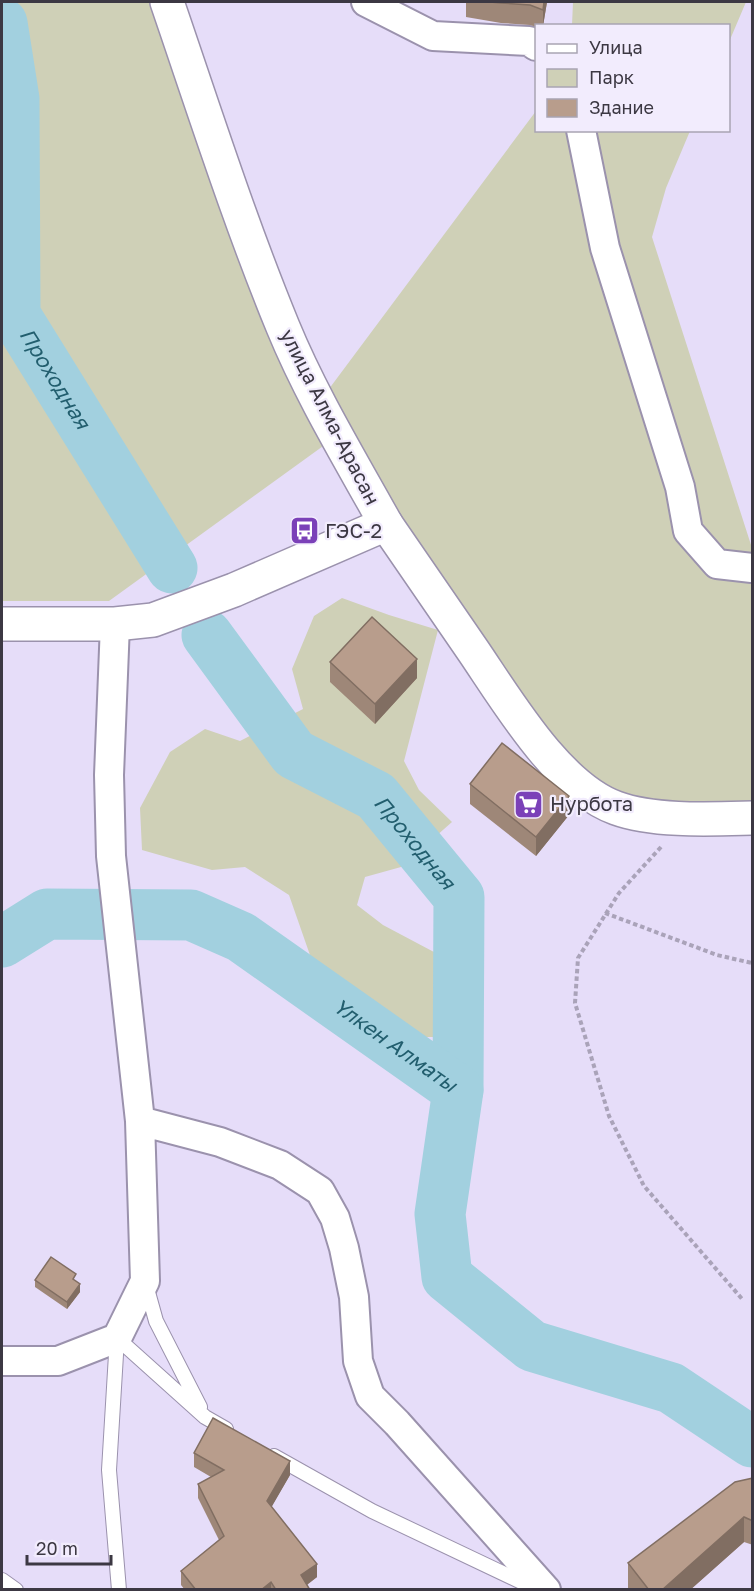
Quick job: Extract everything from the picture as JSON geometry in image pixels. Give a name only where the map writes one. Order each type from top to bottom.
[{"type":"street","name":"улица Алма-Арасан","points":[[167,2],[248,238],[284,328],[319,403],[386,524],[543,751],[592,796],[617,809],[648,815],[688,818],[753,818]]},
{"type":"street","points":[[366,2],[434,36],[529,41],[535,45]]},
{"type":"street","points":[[581,132],[605,248],[680,487],[688,531],[717,564],[753,568]]},
{"type":"street","points":[[2,624],[114,624],[153,620],[234,590],[386,524]]},
{"type":"street","points":[[2,1361],[58,1361],[117,1338],[145,1281],[140,1120],[111,856],[109,775],[114,624]]},
{"type":"street","points":[[140,1120],[220,1142],[280,1165],[320,1191],[335,1218],[344,1248],[354,1297],[358,1361],[370,1396],[397,1423],[534,1588]]},
{"type":"lane","points":[[145,1281],[156,1320],[205,1417]]},
{"type":"lane","points":[[117,1338],[205,1417],[234,1434]]},
{"type":"lane","points":[[117,1338],[109,1470],[119,1590]]},
{"type":"lane","points":[[264,1450],[372,1511],[534,1588]]},
{"type":"lane","points":[[2,1580],[16,1590]]},
{"type":"path","points":[[688,818],[618,892],[579,958],[575,1003],[609,1116],[644,1186],[743,1300]]},
{"type":"path","points":[[606,913],[717,955],[753,963]]},
{"type":"green space","points":[[2,2],[168,2],[320,401],[535,112],[535,132],[690,132],[666,188],[652,237],[752,548],[752,817],[592,796],[337,436],[109,601],[2,601]]},
{"type":"green space","points":[[573,2],[746,2],[730,40],[730,24],[572,24]]},
{"type":"green space","points":[[342,598],[438,630],[404,761],[419,790],[452,822],[401,867],[365,877],[357,905],[383,925],[449,960],[437,1037],[413,1037],[373,1002],[311,958],[289,895],[245,867],[212,870],[142,850],[140,808],[170,752],[205,729],[240,741],[303,709],[292,669],[314,616]]},
{"type":"building","points":[[490,2],[544,2],[543,10],[530,5]]},
{"type":"building","points":[[372,617],[417,659],[375,704],[330,662]]},
{"type":"building","points":[[502,743],[569,796],[536,837],[470,784]]},
{"type":"building","points":[[51,1257],[76,1274],[73,1279],[80,1284],[67,1302],[35,1280]]},
{"type":"building","points":[[213,1418],[290,1461],[267,1501],[317,1564],[301,1575],[310,1590],[276,1590],[271,1582],[261,1590],[196,1590],[181,1571],[224,1536],[198,1484],[224,1470],[194,1453]]},
{"type":"building","points":[[753,1478],[753,1521],[744,1517],[662,1590],[649,1590],[628,1563],[735,1482]]},
{"type":"waterway","name":"Проходная","points":[[2,23],[14,99],[15,315],[172,568]]},
{"type":"waterway","name":"Проходная","points":[[207,635],[294,754],[376,796],[459,897],[458,1090]]},
{"type":"waterway","name":"Үлкен Алматы","points":[[2,942],[47,914],[191,915],[241,937],[458,1090],[440,1214],[447,1277],[532,1346],[671,1388],[752,1442]]},
{"type":"place","name":"ГЭС-2","points":[[304,531]]},
{"type":"place","name":"Нурбота","points":[[529,804]]}]
